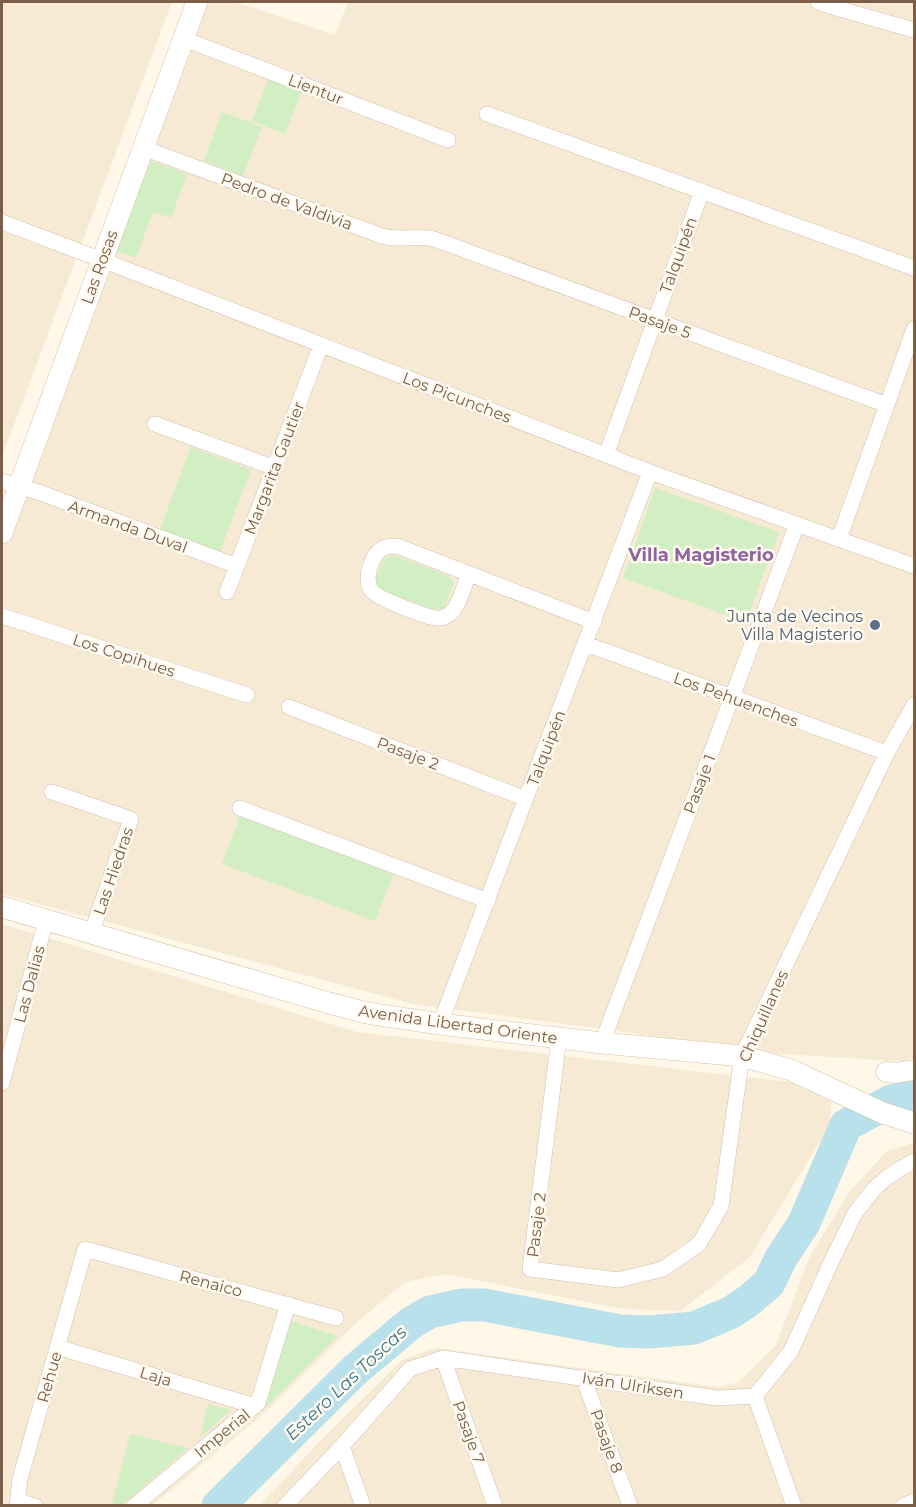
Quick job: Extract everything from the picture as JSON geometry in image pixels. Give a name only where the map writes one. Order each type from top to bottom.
[{"type":"main road","name":"Las Rosas","points":[[2,532],[10,484],[102,260],[197,2]]},
{"type":"main road","name":"Avenida Libertad Oriente","points":[[2,907],[368,1013],[602,1043],[742,1056],[791,1070],[883,1113],[915,1123]]},
{"type":"street","points":[[818,2],[915,30]]},
{"type":"street","name":"Lientur","points":[[184,39],[448,140]]},
{"type":"street","points":[[487,114],[915,268]]},
{"type":"street","name":"Pedro de Valdivia","points":[[143,148],[382,236],[395,239],[421,237],[434,239]]},
{"type":"street","name":"Talquipén","points":[[606,455],[702,191]]},
{"type":"street","name":"Los Picunches","points":[[2,222],[650,472],[915,566]]},
{"type":"street","name":"Pasaje 5","points":[[434,239],[887,405]]},
{"type":"street","points":[[839,539],[915,329]]},
{"type":"street","name":"Margarita Gautier","points":[[227,592],[321,345]]},
{"type":"street","points":[[155,424],[275,468]]},
{"type":"street","name":"Talquipén","points":[[440,1024],[650,472]]},
{"type":"street","name":"Armanda Duval","points":[[10,484],[41,493],[237,566]]},
{"type":"street","name":"Pasaje 1","points":[[602,1043],[797,524]]},
{"type":"street","points":[[469,574],[454,610],[447,617],[442,618],[432,617],[379,597],[371,590],[368,580],[369,570],[375,556],[382,549],[392,546],[401,548],[469,574],[594,622]]},
{"type":"street","name":"Los Copihues","points":[[2,616],[247,695]]},
{"type":"street","name":"Los Pehuenches","points":[[586,644],[887,753]]},
{"type":"street","name":"Chiquillanes","points":[[530,1269],[618,1280],[663,1269],[699,1244],[721,1206],[742,1056],[887,753],[915,705]]},
{"type":"street","name":"Pasaje 2","points":[[289,707],[526,799]]},
{"type":"street","name":"Las Hiedras","points":[[52,792],[131,819],[91,934]]},
{"type":"street","points":[[240,808],[488,901]]},
{"type":"street","name":"Las Dalias","points":[[2,1083],[46,920]]},
{"type":"street","name":"Pasaje 2","points":[[530,1269],[559,1038]]},
{"type":"street","points":[[886,1072],[915,1070]]},
{"type":"street","points":[[794,1506],[755,1396],[791,1351],[855,1213],[885,1179],[915,1161]]},
{"type":"street","name":"Renaico","points":[[85,1249],[336,1318]]},
{"type":"street","name":"Rehue","points":[[17,1503],[20,1479],[85,1249]]},
{"type":"street","name":"Imperial","points":[[134,1506],[258,1403],[288,1304]]},
{"type":"street","name":"Laja","points":[[57,1347],[255,1406]]},
{"type":"street","name":"Iván Ulriksen","points":[[285,1506],[410,1369],[443,1358],[717,1398],[755,1396]]},
{"type":"street","name":"Pasaje 7","points":[[443,1358],[495,1506]]},
{"type":"street","name":"Pasaje 8","points":[[583,1377],[630,1506]]},
{"type":"street","points":[[342,1446],[363,1506]]},
{"type":"street","points":[[903,1506],[915,1501]]},
{"type":"street","points":[[17,1503],[35,1506]]},
{"type":"shaded area","points":[[2,2],[172,2],[2,457]]},
{"type":"shaded area","points":[[193,2],[235,2],[335,35],[348,2],[914,2],[914,1058],[894,1061],[752,1052],[618,1031],[413,1004],[2,894],[2,541]]},
{"type":"shaded area","points":[[2,924],[357,1032],[833,1087],[829,1127],[749,1258],[680,1311],[623,1309],[445,1274],[405,1282],[355,1324],[260,1417],[153,1505],[2,1505]]},
{"type":"shaded area","points":[[914,1143],[914,1505],[259,1506],[323,1438],[402,1360],[435,1348],[718,1387],[739,1382],[776,1345],[809,1258],[849,1192],[887,1151]]},
{"type":"green space","points":[[269,78],[302,91],[285,134],[252,121]]},
{"type":"green space","points":[[222,112],[262,127],[243,176],[204,161]]},
{"type":"green space","points":[[143,158],[187,174],[171,218],[153,212],[136,258],[110,249]]},
{"type":"green space","points":[[191,447],[251,470],[219,554],[159,532]]},
{"type":"green space","points":[[655,488],[779,532],[746,622],[623,578]]},
{"type":"green space","points":[[393,555],[449,576],[454,583],[444,609],[435,610],[380,590],[375,580],[383,560]]},
{"type":"green space","points":[[240,816],[394,873],[375,921],[222,864]]},
{"type":"green space","points":[[291,1321],[338,1336],[261,1412]]},
{"type":"green space","points":[[208,1404],[231,1410],[200,1438]]},
{"type":"green space","points":[[130,1434],[188,1448],[122,1505],[112,1505]]},
{"type":"waterway","name":"Estero Las Toscas","points":[[218,1506],[356,1369],[411,1323],[430,1312],[461,1305],[484,1305],[620,1331],[649,1332],[694,1328],[730,1313],[769,1283],[781,1258],[804,1223],[846,1125],[891,1101],[914,1095]]},
{"type":"place","name":"Junta de Vecinos Villa Magisterio","points":[[875,625]]},
{"type":"district","name":"Villa Magisterio","points":[[701,555]]}]
